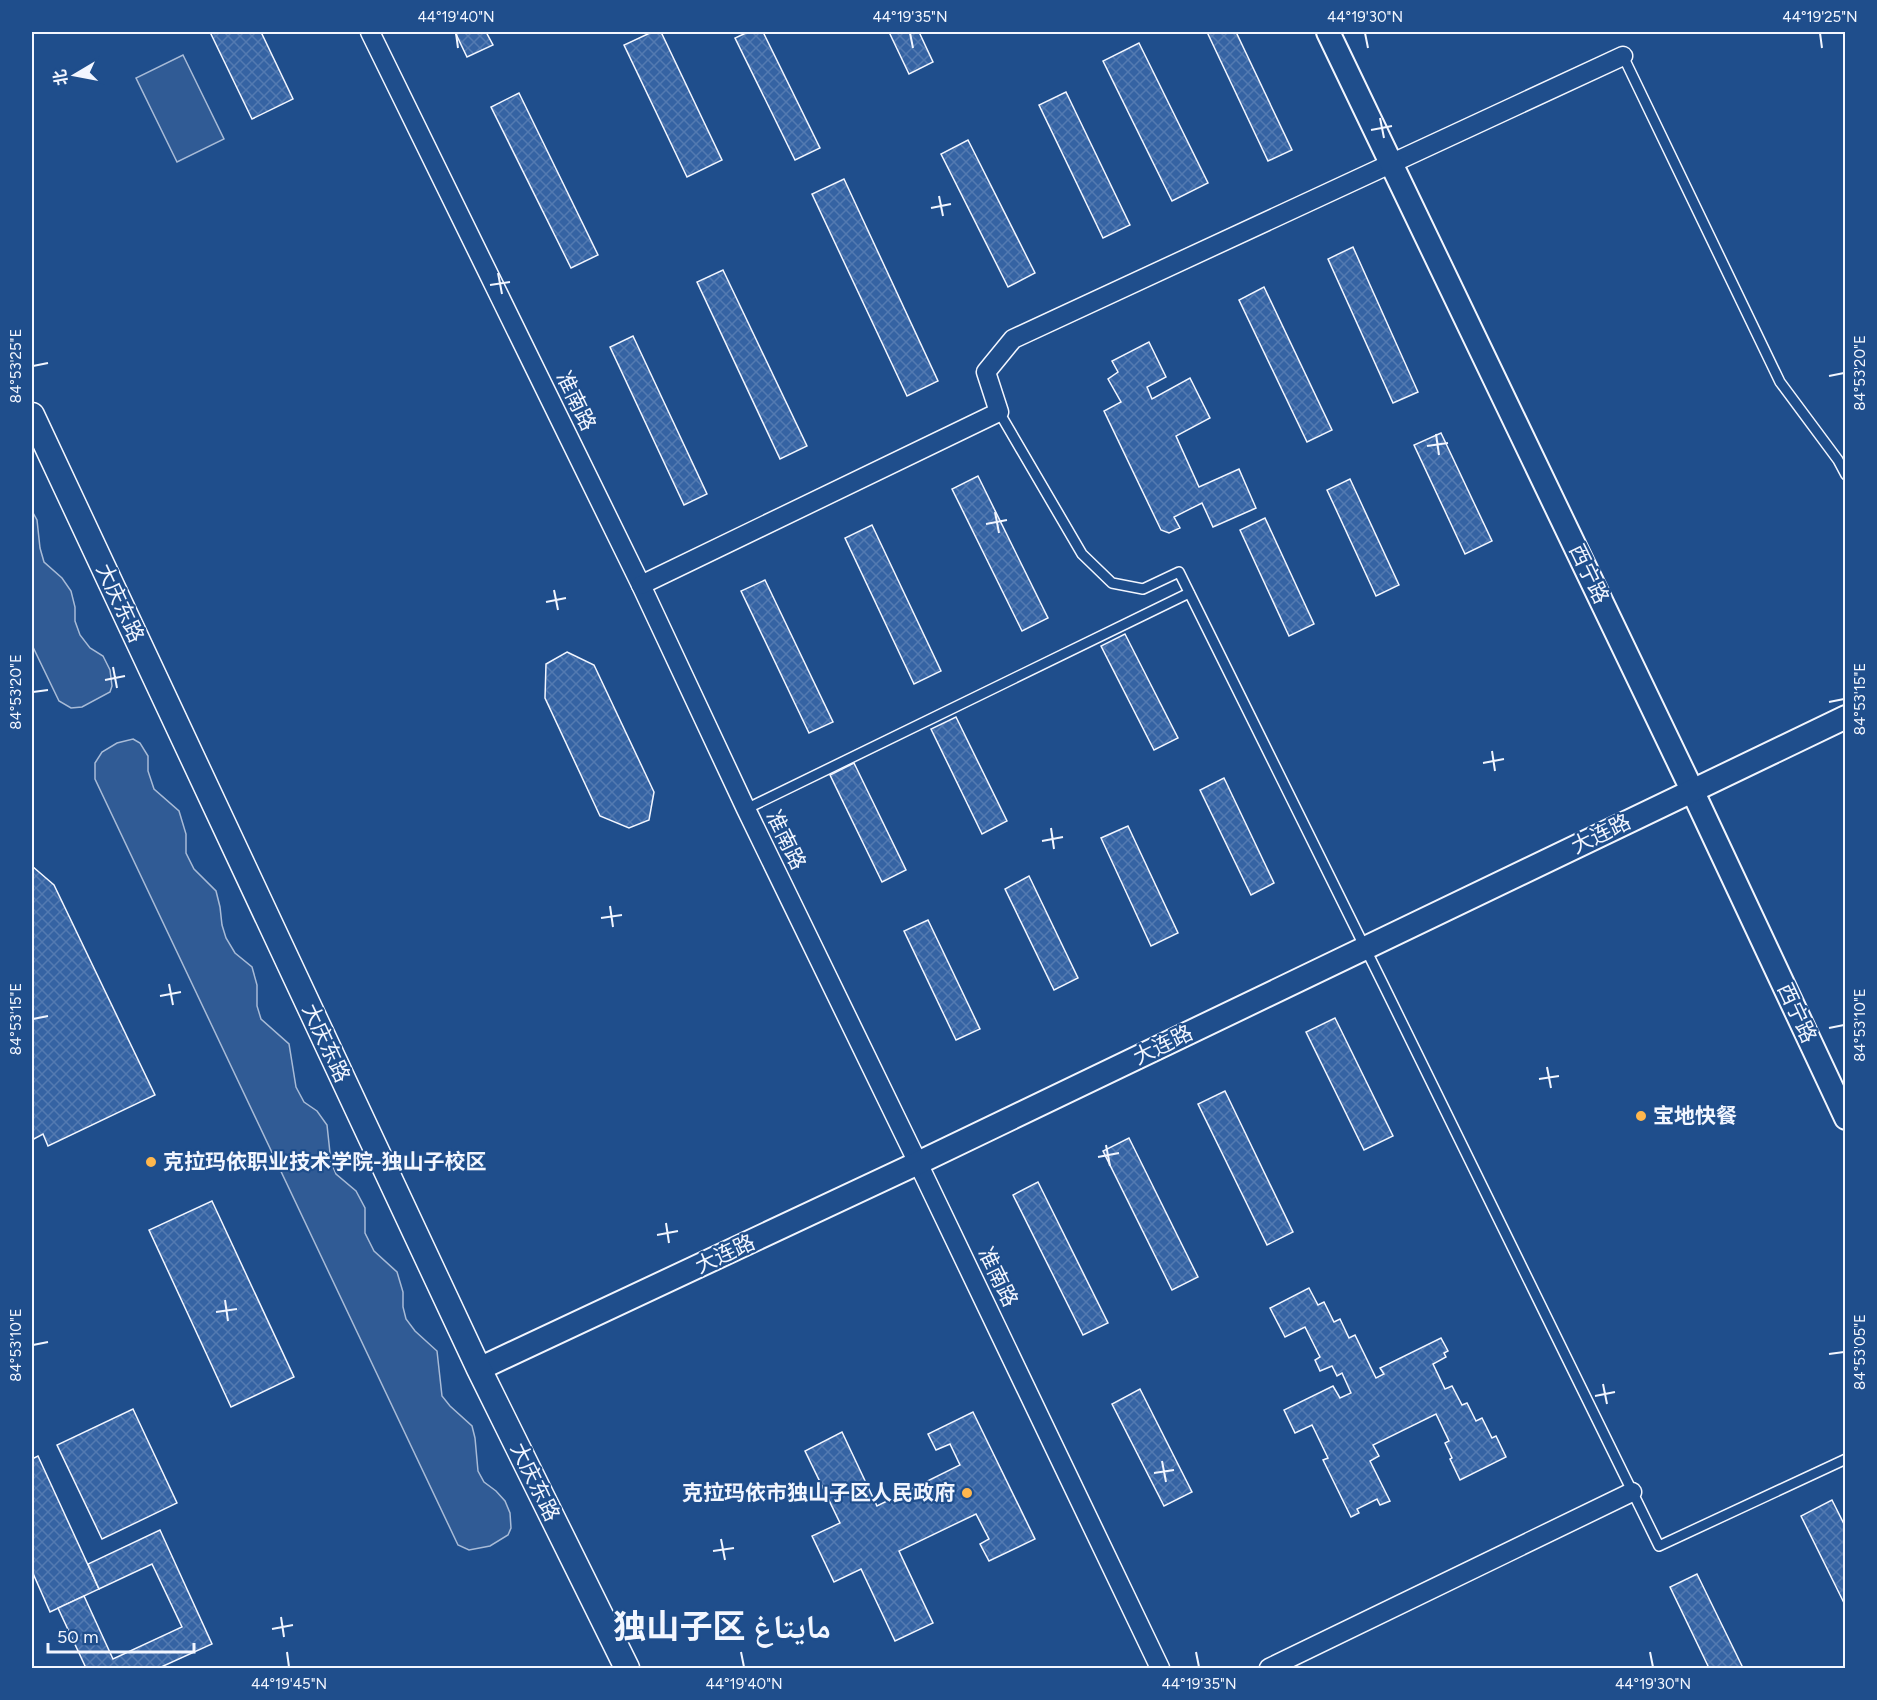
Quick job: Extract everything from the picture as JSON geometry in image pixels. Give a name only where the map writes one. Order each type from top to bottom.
[{"type":"main road","name":"大庆东路","points":[[32,415],[479,1369],[627,1668]]},
{"type":"street","name":"准南路","points":[[370,32],[641,585],[746,809],[1160,1668]]},
{"type":"street","name":"西宁路","points":[[1328,32],[1692,790],[1845,1118]]},
{"type":"street","points":[[641,585],[999,412],[986,372],[1013,339],[1623,56]]},
{"type":"street","name":"大连路","points":[[479,1369],[918,1163],[1845,717]]},
{"type":"street","points":[[1269,1668],[1632,1492]]},
{"type":"lane","points":[[1623,56],[1780,382],[1839,460],[1845,475]]},
{"type":"lane","points":[[999,412],[1082,555],[1112,583],[1143,589],[1179,572],[1659,1546],[1845,1459]]},
{"type":"lane","points":[[746,809],[1189,593]]},
{"type":"shaded area","points":[[183,55],[224,139],[177,162],[136,78]]},
{"type":"shaded area","points":[[32,511],[37,520],[44,562],[62,578],[71,591],[75,607],[75,621],[80,635],[90,648],[103,656],[110,670],[112,686],[110,692],[82,707],[71,708],[59,701],[32,645]]},
{"type":"shaded area","points":[[133,739],[140,743],[148,756],[148,771],[154,789],[179,811],[186,834],[186,853],[194,869],[216,891],[226,938],[235,953],[252,967],[257,985],[257,1006],[261,1019],[289,1044],[296,1087],[304,1102],[317,1111],[327,1125],[331,1162],[336,1174],[356,1191],[365,1208],[365,1233],[374,1251],[397,1272],[403,1292],[406,1319],[415,1331],[437,1351],[442,1396],[472,1426],[478,1471],[484,1482],[505,1501],[510,1513],[511,1528],[508,1535],[490,1546],[469,1550],[458,1545],[95,779],[95,763],[102,752],[117,743]]},
{"type":"building","points":[[210,32],[261,32],[293,99],[252,119]]},
{"type":"building","points":[[455,32],[486,32],[493,45],[467,57]]},
{"type":"building","points":[[652,32],[661,32],[722,160],[687,177],[624,45]]},
{"type":"building","points":[[748,32],[763,32],[820,148],[795,160],[735,38]]},
{"type":"building","points":[[889,32],[919,32],[933,62],[909,74]]},
{"type":"building","points":[[1207,32],[1236,32],[1292,150],[1268,161]]},
{"type":"building","points":[[1139,43],[1208,183],[1172,201],[1103,61]]},
{"type":"building","points":[[1066,92],[1130,225],[1103,238],[1039,105]]},
{"type":"building","points":[[519,93],[598,255],[571,268],[491,107]]},
{"type":"building","points":[[968,140],[1035,273],[1008,287],[941,154]]},
{"type":"building","points":[[844,179],[938,381],[907,396],[812,194]]},
{"type":"building","points":[[1353,247],[1418,392],[1393,403],[1328,259]]},
{"type":"building","points":[[723,270],[807,446],[780,459],[697,282]]},
{"type":"building","points":[[1264,287],[1332,430],[1307,442],[1239,300]]},
{"type":"building","points":[[633,336],[707,494],[684,505],[610,347]]},
{"type":"building","points":[[1149,342],[1166,377],[1147,387],[1152,399],[1190,378],[1210,418],[1176,436],[1199,487],[1239,469],[1256,508],[1213,527],[1202,503],[1174,517],[1180,528],[1169,533],[1161,530],[1104,411],[1121,402],[1108,379],[1118,372],[1112,361]]},
{"type":"building","points":[[1441,433],[1492,541],[1465,554],[1414,445]]},
{"type":"building","points":[[978,476],[1048,618],[1022,631],[952,489]]},
{"type":"building","points":[[1350,479],[1399,585],[1376,596],[1327,490]]},
{"type":"building","points":[[1265,518],[1314,624],[1289,636],[1240,530]]},
{"type":"building","points":[[872,525],[941,671],[914,684],[845,538]]},
{"type":"building","points":[[765,580],[833,722],[809,733],[741,591]]},
{"type":"building","points":[[1125,634],[1178,738],[1154,750],[1101,646]]},
{"type":"building","points":[[567,652],[594,665],[654,792],[649,820],[629,828],[600,816],[545,698],[546,664]]},
{"type":"building","points":[[956,717],[1007,821],[982,834],[931,729]]},
{"type":"building","points":[[854,763],[906,870],[882,882],[830,775]]},
{"type":"building","points":[[1224,778],[1274,883],[1251,895],[1200,790]]},
{"type":"building","points":[[1128,826],[1178,933],[1151,946],[1101,838]]},
{"type":"building","points":[[32,866],[54,885],[155,1095],[48,1146],[43,1134],[32,1140]]},
{"type":"building","points":[[1029,876],[1078,978],[1054,990],[1005,889]]},
{"type":"building","points":[[928,920],[980,1029],[956,1040],[904,931]]},
{"type":"building","points":[[1335,1018],[1393,1136],[1364,1150],[1306,1032]]},
{"type":"building","points":[[1225,1091],[1293,1232],[1267,1245],[1198,1104]]},
{"type":"building","points":[[1129,1138],[1198,1277],[1172,1290],[1103,1151]]},
{"type":"building","points":[[1038,1182],[1108,1323],[1083,1335],[1013,1195]]},
{"type":"building","points":[[212,1201],[294,1377],[231,1407],[149,1230]]},
{"type":"building","points":[[1309,1288],[1318,1305],[1324,1302],[1334,1322],[1340,1319],[1349,1338],[1355,1335],[1376,1378],[1384,1374],[1380,1368],[1441,1338],[1448,1351],[1444,1353],[1446,1357],[1433,1364],[1445,1389],[1452,1386],[1462,1405],[1467,1403],[1476,1421],[1482,1418],[1492,1438],[1496,1436],[1506,1457],[1460,1480],[1445,1443],[1449,1441],[1436,1414],[1373,1445],[1379,1456],[1370,1461],[1390,1501],[1380,1505],[1377,1499],[1357,1509],[1359,1513],[1351,1517],[1323,1460],[1328,1458],[1312,1425],[1295,1433],[1284,1410],[1333,1386],[1340,1398],[1351,1393],[1342,1373],[1337,1376],[1332,1366],[1320,1371],[1315,1360],[1320,1357],[1305,1327],[1285,1337],[1270,1308]]},
{"type":"building","points":[[1140,1389],[1192,1492],[1164,1506],[1112,1404]]},
{"type":"building","points":[[133,1409],[177,1503],[102,1539],[57,1445]]},
{"type":"building","points":[[973,1412],[1035,1539],[989,1561],[980,1544],[989,1539],[976,1514],[899,1551],[933,1623],[895,1641],[861,1569],[834,1582],[812,1536],[840,1523],[805,1451],[842,1432],[877,1506],[960,1465],[950,1444],[936,1450],[928,1434]]},
{"type":"building","points":[[38,1456],[99,1589],[50,1612],[32,1571],[32,1459]]},
{"type":"building","points":[[1832,1500],[1846,1528],[1846,1607],[1801,1516]]},
{"type":"building","points":[[160,1530],[212,1644],[159,1668],[86,1668],[58,1608],[84,1596],[113,1659],[182,1627],[152,1564],[99,1589],[88,1564]]},
{"type":"building","points":[[1697,1574],[1743,1668],[1709,1668],[1670,1587]]},
{"type":"place","name":"宝地快餐","points":[[1641,1116]]},
{"type":"place","name":"克拉玛依职业技术学院-独山子校区","points":[[151,1162]]},
{"type":"place","name":"克拉玛依市独山子区人民政府","points":[[967,1493]]},
{"type":"district","name":"独山子区 مايتاغ","points":[[722,1626]]}]
